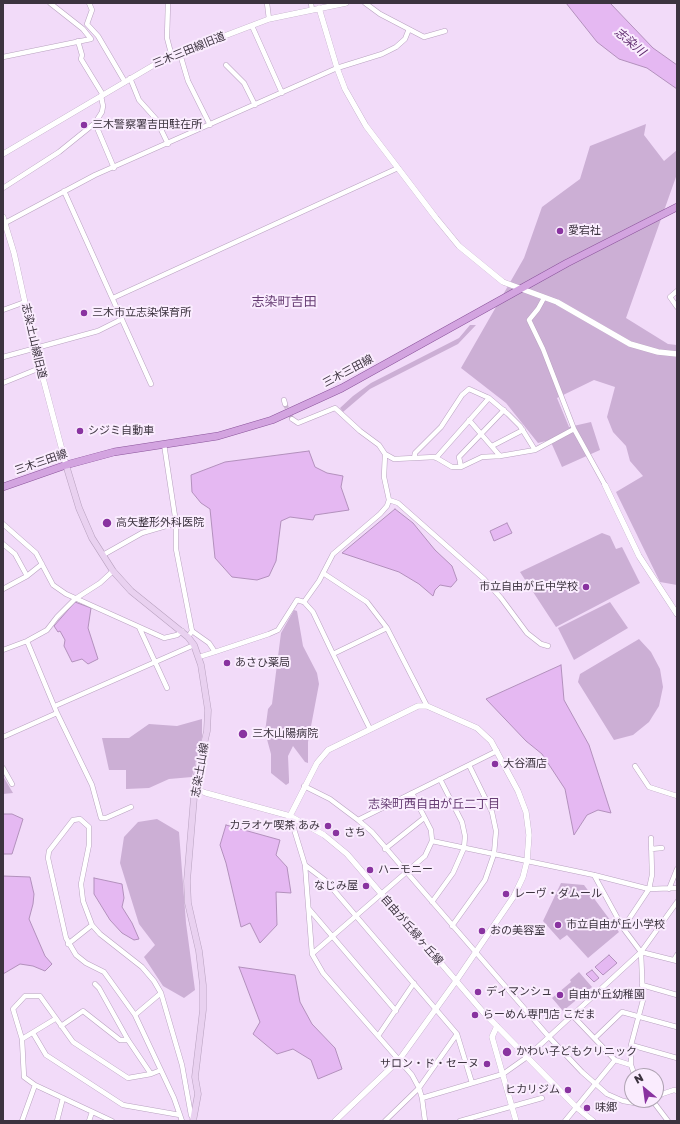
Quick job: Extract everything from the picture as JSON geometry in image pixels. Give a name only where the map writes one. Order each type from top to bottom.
[{"type":"main road","name":"三木三田線","points":[[3,487],[66,464],[114,452],[218,436],[272,420],[342,388],[520,289],[677,207]]},
{"type":"main road","name":"志染土山線","points":[[66,464],[78,508],[92,538],[113,571],[131,591],[188,637],[194,645],[199,657],[208,715],[207,731],[196,778],[198,790],[194,797],[187,881],[188,903],[199,951],[203,985],[203,1010],[195,1077],[198,1094],[194,1120]]},
{"type":"street","points":[[50,3],[83,29],[91,39]]},
{"type":"street","points":[[89,3],[92,10],[87,24],[98,36],[139,100],[156,119],[168,144]]},
{"type":"street","points":[[168,3],[167,38],[172,57]]},
{"type":"street","points":[[267,3],[269,19]]},
{"type":"street","points":[[311,3],[312,10]]},
{"type":"street","name":"三木三田線旧道","points":[[3,154],[152,65],[269,19],[346,3]]},
{"type":"street","points":[[365,3],[380,14],[424,37],[445,31]]},
{"type":"street","points":[[319,8],[345,89],[366,126],[459,246],[503,282],[557,302],[630,344],[658,352],[677,354]]},
{"type":"street","points":[[252,26],[282,93]]},
{"type":"street","points":[[4,220],[114,168],[337,68],[382,54],[396,47],[405,39],[409,29]]},
{"type":"street","points":[[3,57],[91,39],[98,36]]},
{"type":"street","points":[[3,188],[58,152],[95,123],[102,112],[102,96],[81,59],[82,55],[78,41]]},
{"type":"street","points":[[180,54],[188,81],[210,125]]},
{"type":"street","points":[[226,65],[244,83],[255,105]]},
{"type":"street","points":[[95,123],[114,168]]},
{"type":"street","points":[[112,298],[398,168]]},
{"type":"street","points":[[64,191],[151,384]]},
{"type":"street","name":"志染土山線旧道","points":[[4,220],[40,368],[66,464]]},
{"type":"street","points":[[677,291],[670,297],[677,306]]},
{"type":"street","points":[[544,298],[538,309],[529,320],[543,349],[574,429],[605,485],[639,556],[677,614]]},
{"type":"street","points":[[3,310],[24,302]]},
{"type":"street","points":[[3,357],[98,331],[122,319]]},
{"type":"street","points":[[3,383],[40,368]]},
{"type":"street","points":[[414,458],[415,453],[441,427],[462,395],[469,389],[489,398],[504,410],[523,430],[535,450]]},
{"type":"street","points":[[436,458],[489,398]]},
{"type":"street","points":[[292,420],[298,423],[335,408],[360,431],[379,445],[385,454],[394,459],[436,458],[452,467],[461,468],[482,457],[500,456],[535,450],[574,429]]},
{"type":"street","points":[[461,468],[459,457],[504,410]]},
{"type":"street","points":[[469,420],[482,433],[500,456]]},
{"type":"street","points":[[492,446],[523,430]]},
{"type":"street","points":[[164,444],[176,523],[176,549],[192,630],[188,637]]},
{"type":"street","points":[[304,602],[323,573],[333,554],[380,514],[387,506],[389,500],[384,477],[385,454]]},
{"type":"street","points":[[389,500],[398,503],[484,579],[501,598],[527,633],[541,644],[548,646]]},
{"type":"street","points":[[103,555],[142,533],[176,523]]},
{"type":"street","points":[[3,524],[36,553],[53,585],[76,599],[164,638],[178,635],[182,632]]},
{"type":"street","points":[[3,544],[15,554],[27,576]]},
{"type":"street","points":[[3,589],[27,576],[42,564]]},
{"type":"street","points":[[3,650],[27,641],[47,630],[57,617],[76,599],[100,583],[113,571]]},
{"type":"street","points":[[323,573],[367,602],[387,628],[428,706]]},
{"type":"street","points":[[199,657],[278,630],[297,600],[304,602],[313,612],[370,729]]},
{"type":"street","points":[[139,627],[167,688]]},
{"type":"street","points":[[333,654],[387,628]]},
{"type":"street","points":[[192,630],[209,642],[215,652]]},
{"type":"street","points":[[27,641],[57,713],[92,785],[101,818],[106,818],[131,808]]},
{"type":"street","points":[[55,706],[194,645]]},
{"type":"street","points":[[335,1121],[399,1060],[456,981],[514,896],[523,877],[527,861],[529,835],[526,812],[491,741],[477,728],[428,706],[418,706],[328,750],[316,763],[290,816],[305,865],[312,954],[323,973],[399,1060],[412,1075],[419,1088],[422,1098],[424,1121]]},
{"type":"street","points":[[3,738],[57,713]]},
{"type":"street","points":[[358,820],[497,751]]},
{"type":"street","points":[[452,926],[485,880],[494,854],[496,831],[492,812],[469,765]]},
{"type":"street","points":[[635,766],[649,787],[677,796]]},
{"type":"street","points":[[3,768],[12,784]]},
{"type":"street","points":[[432,902],[453,873],[464,848],[465,836],[462,822],[440,779]]},
{"type":"street","points":[[304,786],[330,799],[358,820],[550,1037],[595,1083],[608,1094],[624,1101]]},
{"type":"street","name":"自由が丘緑ヶ丘線","points":[[198,790],[290,816],[324,835],[347,854],[456,981],[497,1026],[576,1107],[593,1121]]},
{"type":"street","points":[[312,954],[380,893],[425,856],[432,841],[431,830],[412,793]]},
{"type":"street","points":[[385,849],[424,818]]},
{"type":"street","points":[[182,1121],[161,1070],[135,1014],[104,972],[86,963],[76,955],[68,944],[48,858],[49,851],[73,820],[80,819],[86,822],[89,831],[89,844],[81,884],[83,901],[92,924],[100,934],[142,967],[154,981],[161,993],[182,1065],[191,1115],[194,1120]]},
{"type":"street","points":[[623,928],[650,889],[652,875],[651,838]]},
{"type":"street","points":[[432,841],[594,875],[650,889],[677,888]]},
{"type":"street","points":[[651,849],[662,848]]},
{"type":"street","points":[[305,865],[326,882],[457,1034],[472,1083]]},
{"type":"street","points":[[669,889],[677,869]]},
{"type":"street","points":[[594,875],[623,928],[641,952],[643,1000],[631,1045],[632,1068]]},
{"type":"street","points":[[422,1098],[503,1074],[527,1057],[641,952],[677,902]]},
{"type":"street","points":[[309,909],[396,1011]]},
{"type":"street","points":[[68,944],[92,924]]},
{"type":"street","points":[[641,952],[675,961],[677,955]]},
{"type":"street","points":[[378,1036],[414,983]]},
{"type":"street","points":[[95,984],[110,1006],[128,1040],[150,1074]]},
{"type":"street","points":[[642,985],[677,995]]},
{"type":"street","points":[[135,1014],[161,993]]},
{"type":"street","points":[[112,1121],[35,1085],[24,1077],[22,1039],[13,1009],[25,996],[40,996],[55,1019],[73,1042],[128,1078],[150,1074],[161,1070]]},
{"type":"street","points":[[61,1026],[83,1010],[120,1040],[128,1040]]},
{"type":"street","points":[[595,1038],[622,1012],[677,1027]]},
{"type":"street","points":[[573,1016],[615,1060],[631,1065]]},
{"type":"street","points":[[22,1039],[55,1019]]},
{"type":"street","points":[[497,1026],[492,1037],[516,1121]]},
{"type":"street","points":[[33,1033],[46,1056],[122,1105],[180,1115]]},
{"type":"street","points":[[385,1121],[419,1088],[457,1034]]},
{"type":"street","points":[[631,1045],[677,1058]]},
{"type":"street","points":[[565,1121],[615,1060]]},
{"type":"street","points":[[22,1121],[35,1085]]},
{"type":"street","points":[[664,1094],[668,1092],[677,1091]]},
{"type":"street","points":[[57,1121],[63,1098]]},
{"type":"street","points":[[460,1121],[542,1098]]},
{"type":"street","points":[[659,1108],[668,1121]]},
{"type":"street","points":[[89,1121],[92,1112]]},
{"type":"shaded area","points":[[646,124],[644,135],[664,161],[677,150],[677,174],[626,318],[668,344],[677,345],[677,585],[660,582],[616,492],[643,476],[630,461],[626,446],[613,432],[607,417],[615,387],[594,380],[557,398],[569,427],[591,422],[600,450],[562,467],[550,440],[538,443],[506,403],[461,368],[524,258],[542,207],[580,179],[590,146]]},
{"type":"shaded area","points":[[470,325],[476,325],[458,344],[370,389],[343,412],[340,408],[371,383],[459,338]]},
{"type":"shaded area","points":[[602,533],[610,536],[616,549],[622,547],[640,583],[556,627],[520,572]]},
{"type":"shaded area","points":[[610,602],[628,628],[574,660],[558,628]]},
{"type":"shaded area","points":[[294,610],[297,611],[303,646],[317,673],[319,684],[308,742],[308,763],[305,762],[293,746],[288,756],[289,783],[286,785],[271,773],[271,754],[265,732],[268,709],[272,704],[281,633]]},
{"type":"shaded area","points":[[639,639],[651,652],[660,669],[663,687],[659,706],[649,722],[633,735],[614,740],[578,682],[580,674]]},
{"type":"shaded area","points":[[202,719],[202,737],[192,777],[169,779],[149,788],[126,789],[126,770],[109,770],[102,738],[129,738],[149,724],[177,726]]},
{"type":"shaded area","points":[[3,776],[13,793],[3,794]]},
{"type":"shaded area","points":[[157,819],[179,832],[186,923],[195,990],[184,998],[163,986],[144,957],[155,945],[139,924],[120,863],[124,837],[138,822]]},
{"type":"shaded area","points":[[561,883],[584,885],[619,932],[588,958],[567,935],[560,940],[543,921]]},
{"type":"shaded area","points":[[579,972],[592,987],[563,1011],[552,998],[571,982],[570,980]]},
{"type":"water","name":"志染川","points":[[566,3],[610,3],[653,48],[677,65],[677,89],[647,68],[619,59],[597,42]]},
{"type":"water","points":[[309,451],[315,467],[327,473],[343,476],[341,487],[349,510],[315,515],[313,520],[290,517],[281,521],[276,561],[269,576],[257,580],[232,577],[215,558],[210,509],[201,503],[192,492],[191,475],[225,462]]},
{"type":"water","points":[[395,509],[413,523],[435,550],[452,566],[457,580],[451,587],[440,585],[435,590],[433,596],[419,584],[399,572],[342,553]]},
{"type":"water","points":[[507,523],[512,533],[494,541],[490,531]]},
{"type":"water","points":[[75,602],[91,608],[88,628],[98,659],[88,664],[82,659],[72,662],[64,646],[65,640],[60,631],[58,632],[54,626]]},
{"type":"water","points":[[561,665],[564,700],[589,745],[611,813],[598,810],[587,815],[574,835],[565,789],[542,754],[526,741],[486,699]]},
{"type":"water","points":[[3,814],[12,814],[23,819],[12,854],[3,854]]},
{"type":"water","points":[[226,825],[280,840],[276,855],[287,867],[291,893],[276,892],[277,925],[260,943],[250,923],[241,927],[226,863],[220,845]]},
{"type":"water","points":[[3,876],[30,877],[34,894],[29,919],[45,956],[52,964],[45,971],[33,966],[20,964],[3,974]]},
{"type":"water","points":[[94,878],[122,884],[124,898],[122,907],[132,923],[139,939],[134,940],[122,933],[110,920],[94,894]]},
{"type":"water","points":[[609,955],[617,963],[603,975],[595,967]]},
{"type":"water","points":[[239,967],[295,975],[300,1002],[312,1024],[335,1048],[342,1069],[318,1079],[311,1060],[293,1049],[277,1054],[253,1034],[260,1022]]},
{"type":"water","points":[[592,970],[599,978],[594,982],[586,974]]},
{"type":"tunnel","points":[[285,404],[292,419]]},
{"type":"place","name":"三木警察署吉田駐在所","points":[[84,125]]},
{"type":"place","name":"愛宕社","points":[[560,231]]},
{"type":"place","name":"三木市立志染保育所","points":[[84,313]]},
{"type":"place","name":"シジミ自動車","points":[[80,431]]},
{"type":"place","name":"高矢整形外科医院","points":[[107,523]]},
{"type":"place","name":"市立自由が丘中学校","points":[[586,587]]},
{"type":"place","name":"あさひ薬局","points":[[227,663]]},
{"type":"place","name":"三木山陽病院","points":[[243,734]]},
{"type":"place","name":"大谷酒店","points":[[495,764]]},
{"type":"place","name":"カラオケ喫茶 あみ","points":[[328,826]]},
{"type":"place","name":"さち","points":[[336,833]]},
{"type":"place","name":"ハーモニー","points":[[370,870]]},
{"type":"place","name":"なじみ屋","points":[[366,886]]},
{"type":"place","name":"レーヴ・ダムール","points":[[506,894]]},
{"type":"place","name":"市立自由が丘小学校","points":[[558,925]]},
{"type":"place","name":"おの美容室","points":[[482,931]]},
{"type":"place","name":"ディマンシュ","points":[[478,992]]},
{"type":"place","name":"自由が丘幼稚園","points":[[560,995]]},
{"type":"place","name":"らーめん専門店 こだま","points":[[475,1015]]},
{"type":"place","name":"かわい子どもクリニック","points":[[507,1052]]},
{"type":"place","name":"サロン・ド・セーヌ","points":[[487,1064]]},
{"type":"place","name":"ヒカリジム","points":[[568,1090]]},
{"type":"place","name":"味郷","points":[[587,1108]]},
{"type":"district","name":"志染町吉田","points":[[284,302]]},
{"type":"district","name":"志染町西自由が丘二丁目","points":[[434,804]]}]
